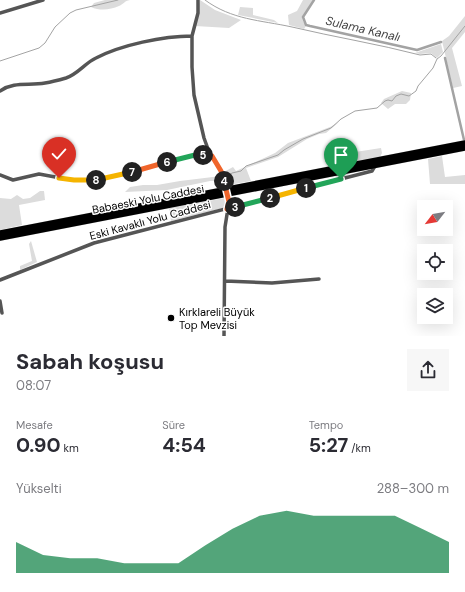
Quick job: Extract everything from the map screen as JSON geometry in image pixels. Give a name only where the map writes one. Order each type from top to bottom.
[{"type":"highway","name":"Babaeski Yolu Caddesi","points":[[0,238],[465,144]]},
{"type":"highway","name":"Babaeski Yolu Caddesi","points":[[0,233],[375,166],[465,148]]},
{"type":"street","points":[[0,13],[43,0]]},
{"type":"street","points":[[198,0],[198,13],[192,36],[194,96],[204,138],[221,171],[229,202],[225,227],[224,336]]},
{"type":"street","points":[[0,91],[11,85],[44,83],[65,78],[74,74],[95,58],[132,45],[157,39],[192,36]]},
{"type":"street","points":[[0,175],[13,180],[39,174],[66,179],[94,180],[123,175],[195,155],[212,156]]},
{"type":"street","name":"Eski Kavaklı Yolu Caddesi","points":[[0,280],[94,243],[372,171],[375,166]]},
{"type":"street","points":[[225,281],[272,283],[319,279]]},
{"type":"street","points":[[0,301],[2,313]]},
{"type":"shaded area","points":[[105,0],[130,0],[109,9],[98,9],[91,7],[94,3]]},
{"type":"shaded area","points":[[200,0],[215,10],[241,20],[229,28],[195,26]]},
{"type":"shaded area","points":[[303,0],[313,0],[302,17],[306,26],[304,29],[289,25],[288,15],[297,11]]},
{"type":"shaded area","points":[[240,7],[253,8],[253,15],[274,20],[278,23],[238,15]]},
{"type":"shaded area","points":[[465,16],[465,32],[452,48],[462,86],[453,88],[442,41],[449,36]]},
{"type":"shaded area","points":[[441,44],[443,52],[437,58],[431,53],[415,53]]},
{"type":"shaded area","points":[[402,91],[411,93],[410,100],[406,104],[395,104],[388,109],[381,103],[384,99]]},
{"type":"shaded area","points":[[339,122],[326,133],[307,139],[278,157],[246,168],[251,181],[229,185],[227,184],[222,173],[233,167],[236,171],[275,153],[288,143]]},
{"type":"shaded area","points":[[381,148],[382,153],[380,157],[342,164],[338,162],[336,155]]},
{"type":"shaded area","points":[[442,156],[445,177],[465,175],[465,184],[430,184],[428,159]]},
{"type":"shaded area","points":[[221,176],[223,181],[210,181],[167,190],[125,192],[130,187],[157,185]]},
{"type":"shaded area","points":[[40,191],[44,191],[45,200],[19,205],[22,225],[0,230],[0,198],[11,199],[17,195],[23,199],[30,198]]},
{"type":"shaded area","points":[[225,198],[227,200],[227,205],[223,208],[171,221],[169,208]]},
{"type":"shaded area","points":[[31,241],[37,262],[20,270],[20,266],[32,261],[29,244]]},
{"type":"waterway","points":[[0,61],[39,48],[45,43],[55,27],[70,13],[76,10],[118,0]]},
{"type":"waterway","points":[[205,0],[225,12],[247,18],[420,55],[431,54],[436,58]]},
{"type":"waterway","name":"Sulama Kanalı","points":[[314,0],[303,17],[306,25],[417,50],[441,42]]},
{"type":"waterway","points":[[228,176],[232,173],[241,171],[246,166],[278,155],[303,139],[331,128],[341,119],[355,111],[377,108],[385,101],[392,101],[396,96],[401,94],[409,96],[416,91],[418,86],[433,68],[437,59],[465,26]]},
{"type":"waterway","name":"Sulama Kanalı","points":[[445,58],[464,140]]},
{"type":"place","name":"Kırklareli Büyük Top Mevzisi","points":[[171,318]]},
{"type":"route","points":[[59,178],[94,180],[123,175],[195,155],[212,156],[221,171],[226,184],[229,202],[227,209],[341,179]]}]
